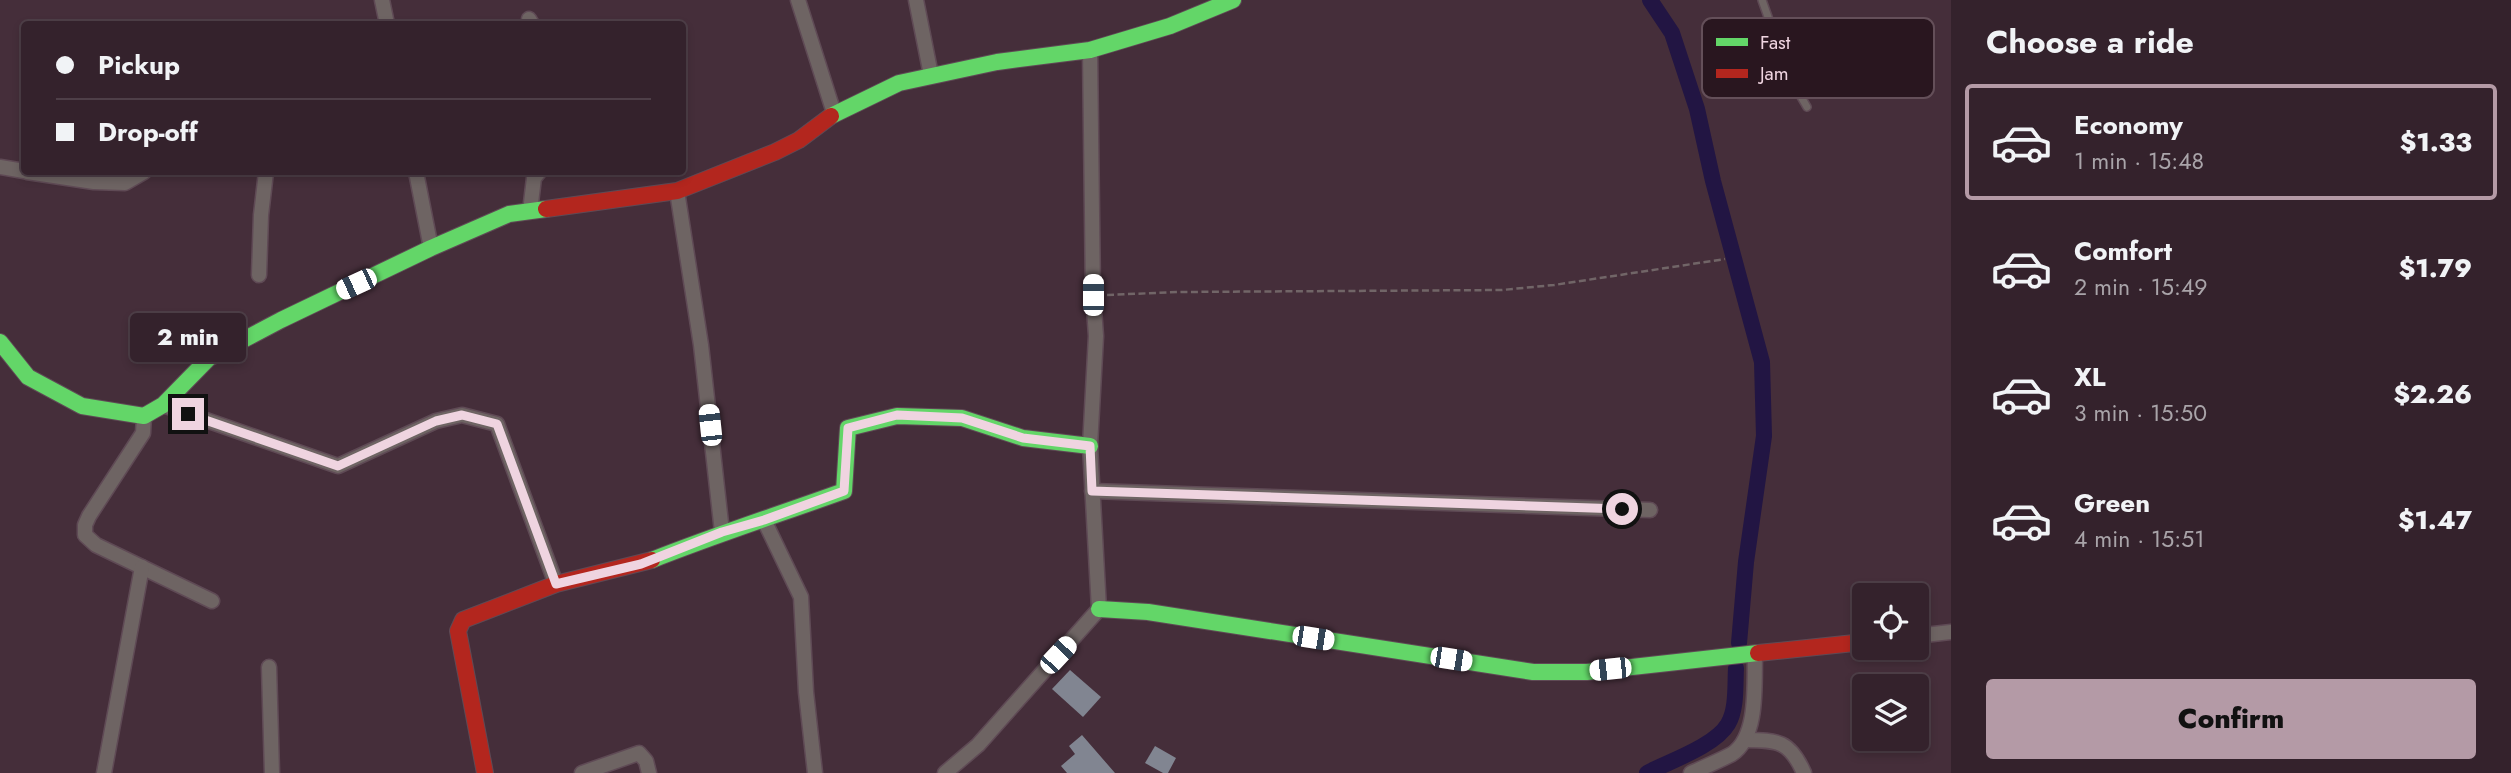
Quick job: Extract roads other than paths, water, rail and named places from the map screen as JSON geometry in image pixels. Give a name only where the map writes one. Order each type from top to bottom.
[{"type":"street","points":[[383,0],[386,21]]},
{"type":"street","points":[[799,0],[834,113]]},
{"type":"street","points":[[916,0],[931,75]]},
{"type":"street","points":[[0,342],[28,377],[82,406],[144,416],[163,405],[209,358],[431,248],[509,214],[677,191],[787,146],[834,113],[899,83],[997,62],[1090,50],[1170,26],[1233,0]]},
{"type":"street","points":[[945,773],[978,745],[1099,609],[1090,446],[1097,336],[1093,295],[1090,50]]},
{"type":"street","points":[[0,167],[21,170]]},
{"type":"street","points":[[71,175],[125,183],[139,175]]},
{"type":"street","points":[[259,275],[265,175]]},
{"type":"street","points":[[417,175],[431,248]]},
{"type":"street","points":[[530,211],[536,175]]},
{"type":"street","points":[[677,191],[701,345],[722,532]]},
{"type":"street","points":[[163,405],[338,466],[436,421],[462,415],[497,424],[556,584]]},
{"type":"street","points":[[485,773],[458,631],[463,620],[556,584],[641,564],[722,532],[844,491],[848,428],[856,425],[897,415],[962,418],[1023,438],[1090,446]]},
{"type":"street","points":[[144,416],[143,433],[85,525],[85,535],[96,545],[212,601]]},
{"type":"street","points":[[1092,491],[1650,510]]},
{"type":"street","points":[[764,520],[801,597],[806,692],[815,773]]},
{"type":"street","points":[[104,773],[142,567]]},
{"type":"street","points":[[1099,609],[1148,612],[1533,672],[1587,672],[1852,643]]},
{"type":"street","points":[[1929,635],[1951,632]]},
{"type":"street","points":[[1691,773],[1733,753],[1745,740],[1751,724],[1755,653]]},
{"type":"street","points":[[269,667],[272,773]]},
{"type":"street","points":[[1745,740],[1771,740],[1781,743],[1788,747],[1798,760],[1804,773]]},
{"type":"street","points":[[582,773],[639,753],[646,761],[649,773]]},
{"type":"lane","points":[[1762,0],[1768,18]]},
{"type":"lane","points":[[1802,98],[1807,107]]},
{"type":"waterway","points":[[1650,0],[1672,33],[1697,109],[1713,181],[1762,362],[1764,436],[1746,562],[1739,643]]},
{"type":"waterway","points":[[1647,773],[1703,746],[1722,732],[1733,711],[1736,668]]}]
